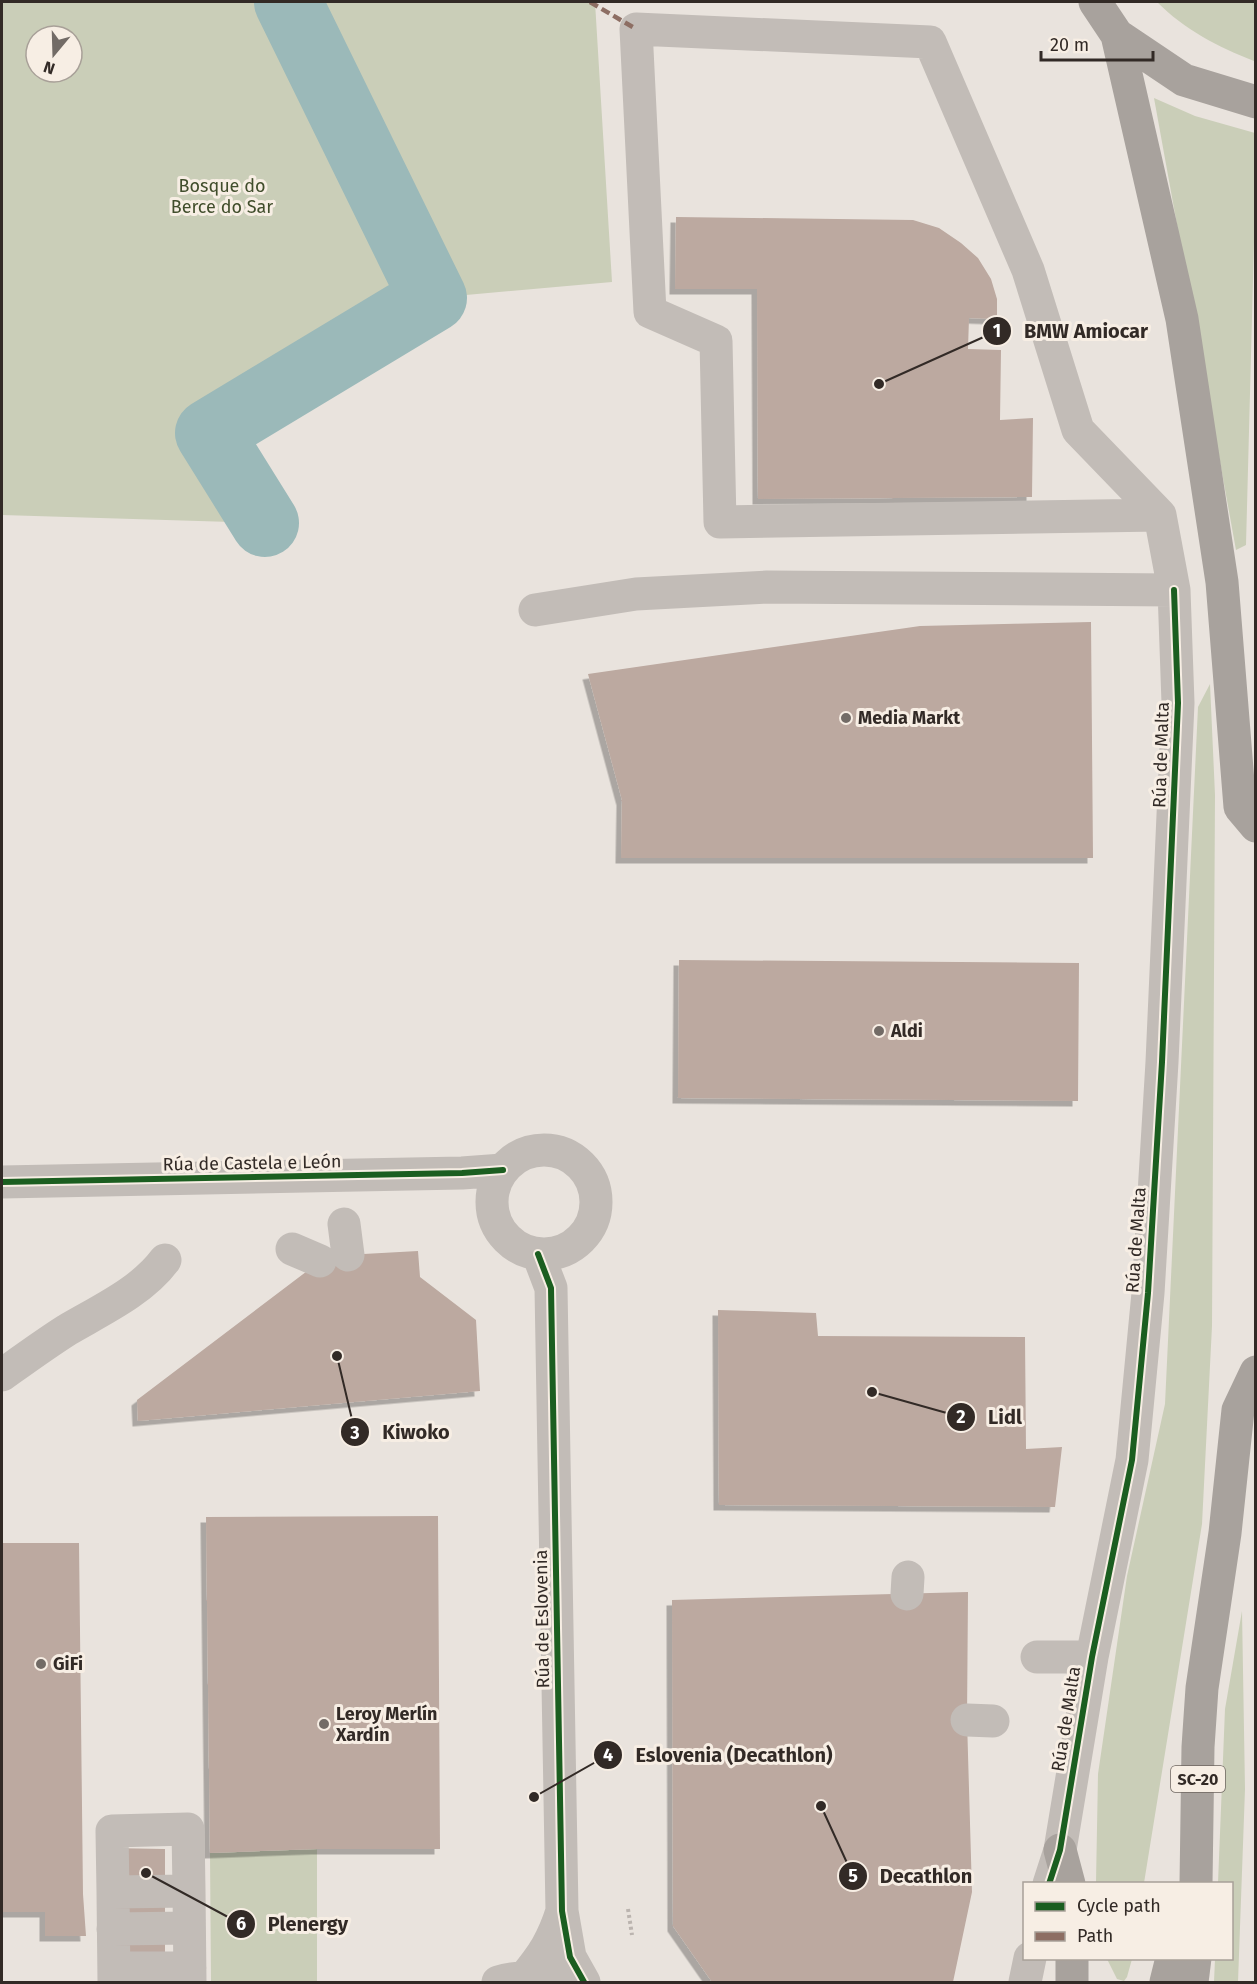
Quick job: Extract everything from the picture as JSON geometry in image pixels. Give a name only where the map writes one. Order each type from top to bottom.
[{"type":"highway","points":[[1095,2],[1117,36],[1182,319],[1222,582],[1240,807],[1256,826]]},
{"type":"highway","points":[[1117,36],[1184,80],[1256,102]]},
{"type":"highway","name":"SC-20","points":[[1194,1879],[1202,1688],[1225,1533],[1238,1410],[1256,1372]]},
{"type":"highway","points":[[1060,1850],[1068,1882]]},
{"type":"highway","points":[[1072,1960],[1072,1983]]},
{"type":"highway","points":[[1166,1983],[1172,1960]]},
{"type":"highway","points":[[1192,1983],[1195,1960]]},
{"type":"street","points":[[636,29],[930,42],[1028,270],[1078,430],[1160,515],[720,522],[716,341],[650,312],[636,29]]},
{"type":"street","name":"Rúa de Malta","points":[[1050,1882],[1060,1850],[1092,1657],[1132,1460],[1148,1293],[1162,1062],[1178,703],[1174,590],[1160,515]]},
{"type":"street","points":[[535,610],[636,594],[767,587],[1174,590]]},
{"type":"street","points":[[540,1150],[557,1151],[572,1158],[585,1168],[593,1182],[597,1200],[595,1218],[586,1234],[573,1246],[556,1253],[538,1254],[524,1250],[511,1242],[501,1231],[494,1218],[492,1201],[495,1185],[503,1170],[513,1160],[526,1153],[540,1150]]},
{"type":"street","name":"Rúa de Castela e León","points":[[2,1182],[462,1173],[503,1170]]},
{"type":"street","name":"Rúa de Eslovenia","points":[[538,1254],[551,1288],[562,1911],[570,1957],[584,1983]]},
{"type":"street","points":[[2,1375],[53,1339],[140,1286],[154,1275],[165,1260]]},
{"type":"street","points":[[1037,1657],[1092,1657]]},
{"type":"street","points":[[188,1829],[189,1891],[190,1975],[114,1975],[112,1831],[188,1829]]},
{"type":"street","points":[[1057,1882],[1060,1850]]},
{"type":"street","points":[[113,1892],[189,1891]]},
{"type":"street","name":"Rúa de Eslovenia","points":[[511,1980],[544,1954],[562,1911]]},
{"type":"street","points":[[113,1929],[189,1928]]},
{"type":"street","points":[[1025,1983],[1030,1960]]},
{"type":"street","points":[[1050,1983],[1051,1960]]},
{"type":"street","points":[[511,1980],[552,1979],[563,1983]]},
{"type":"path","points":[[628,1909],[632,1935]]},
{"type":"green space","name":"Bosque do Berce do Sar","points":[[2,2],[595,2],[612,282],[433,298],[209,433],[265,523],[2,515]]},
{"type":"green space","points":[[1157,2],[1255,2],[1254,61],[1202,37]]},
{"type":"green space","points":[[1154,98],[1195,116],[1255,133],[1246,545],[1236,550]]},
{"type":"green space","points":[[1210,684],[1215,795],[1212,1326],[1202,1524],[1144,1882],[1096,1882],[1098,1774],[1127,1576],[1165,1404],[1198,707]]},
{"type":"green space","points":[[1242,1611],[1245,1789],[1238,1982],[1214,1982],[1215,1960],[1233,1960],[1233,1882],[1218,1882],[1225,1709]]},
{"type":"green space","points":[[317,1849],[317,1982],[211,1982],[210,1853]]},
{"type":"green space","points":[[1108,1960],[1132,1960],[1124,1981],[1117,1979]]},
{"type":"building","points":[[676,217],[913,220],[939,228],[961,243],[978,258],[991,279],[997,299],[997,319],[969,318],[968,349],[1001,350],[1000,420],[1033,418],[1032,497],[758,499],[757,289],[675,289]]},
{"type":"building","name":"Media Markt","points":[[1091,622],[1093,858],[621,858],[622,800],[588,674],[920,626]]},
{"type":"building","name":"Aldi","points":[[679,960],[1079,963],[1078,1101],[678,1098]]},
{"type":"building","points":[[418,1251],[420,1277],[476,1320],[480,1391],[138,1421],[137,1400],[327,1256]]},
{"type":"building","points":[[718,1310],[816,1313],[818,1336],[1025,1337],[1026,1449],[1062,1447],[1055,1507],[719,1505]]},
{"type":"building","name":"Leroy Merlín Xardín","points":[[438,1516],[440,1849],[317,1849],[210,1853],[206,1517]]},
{"type":"building","name":"GiFi","points":[[2,1543],[79,1543],[83,1894],[86,1936],[45,1936],[45,1912],[2,1912]]},
{"type":"building","points":[[968,1592],[967,1720],[972,1892],[953,1982],[712,1982],[673,1926],[672,1600]]},
{"type":"building","points":[[110,1848],[165,1849],[165,1982],[110,1982]]},
{"type":"waterway","points":[[265,523],[209,433],[433,298],[288,2]]},
{"type":"marked path","points":[[590,2],[636,29]]},
{"type":"cycle path","points":[[1050,1882],[1060,1850],[1092,1657],[1132,1460],[1148,1293],[1162,1062],[1178,703],[1174,590]]},
{"type":"cycle path","points":[[2,1182],[462,1173],[503,1170]]},
{"type":"cycle path","points":[[538,1254],[551,1288],[562,1911],[570,1957],[584,1982]]},
{"type":"place","name":"BMW Amiocar","points":[[879,384]]},
{"type":"place","name":"Media Markt","points":[[846,718]]},
{"type":"place","name":"Aldi","points":[[879,1031]]},
{"type":"place","name":"Kiwoko","points":[[337,1356]]},
{"type":"place","name":"Lidl","points":[[872,1392]]},
{"type":"place","name":"GiFi","points":[[41,1664]]},
{"type":"place","name":"Leroy Merlín Xardín","points":[[324,1724]]},
{"type":"place","name":"Eslovenia (Decathlon)","points":[[534,1797]]},
{"type":"place","name":"Decathlon","points":[[821,1806]]},
{"type":"place","name":"Plenergy","points":[[146,1873]]}]
